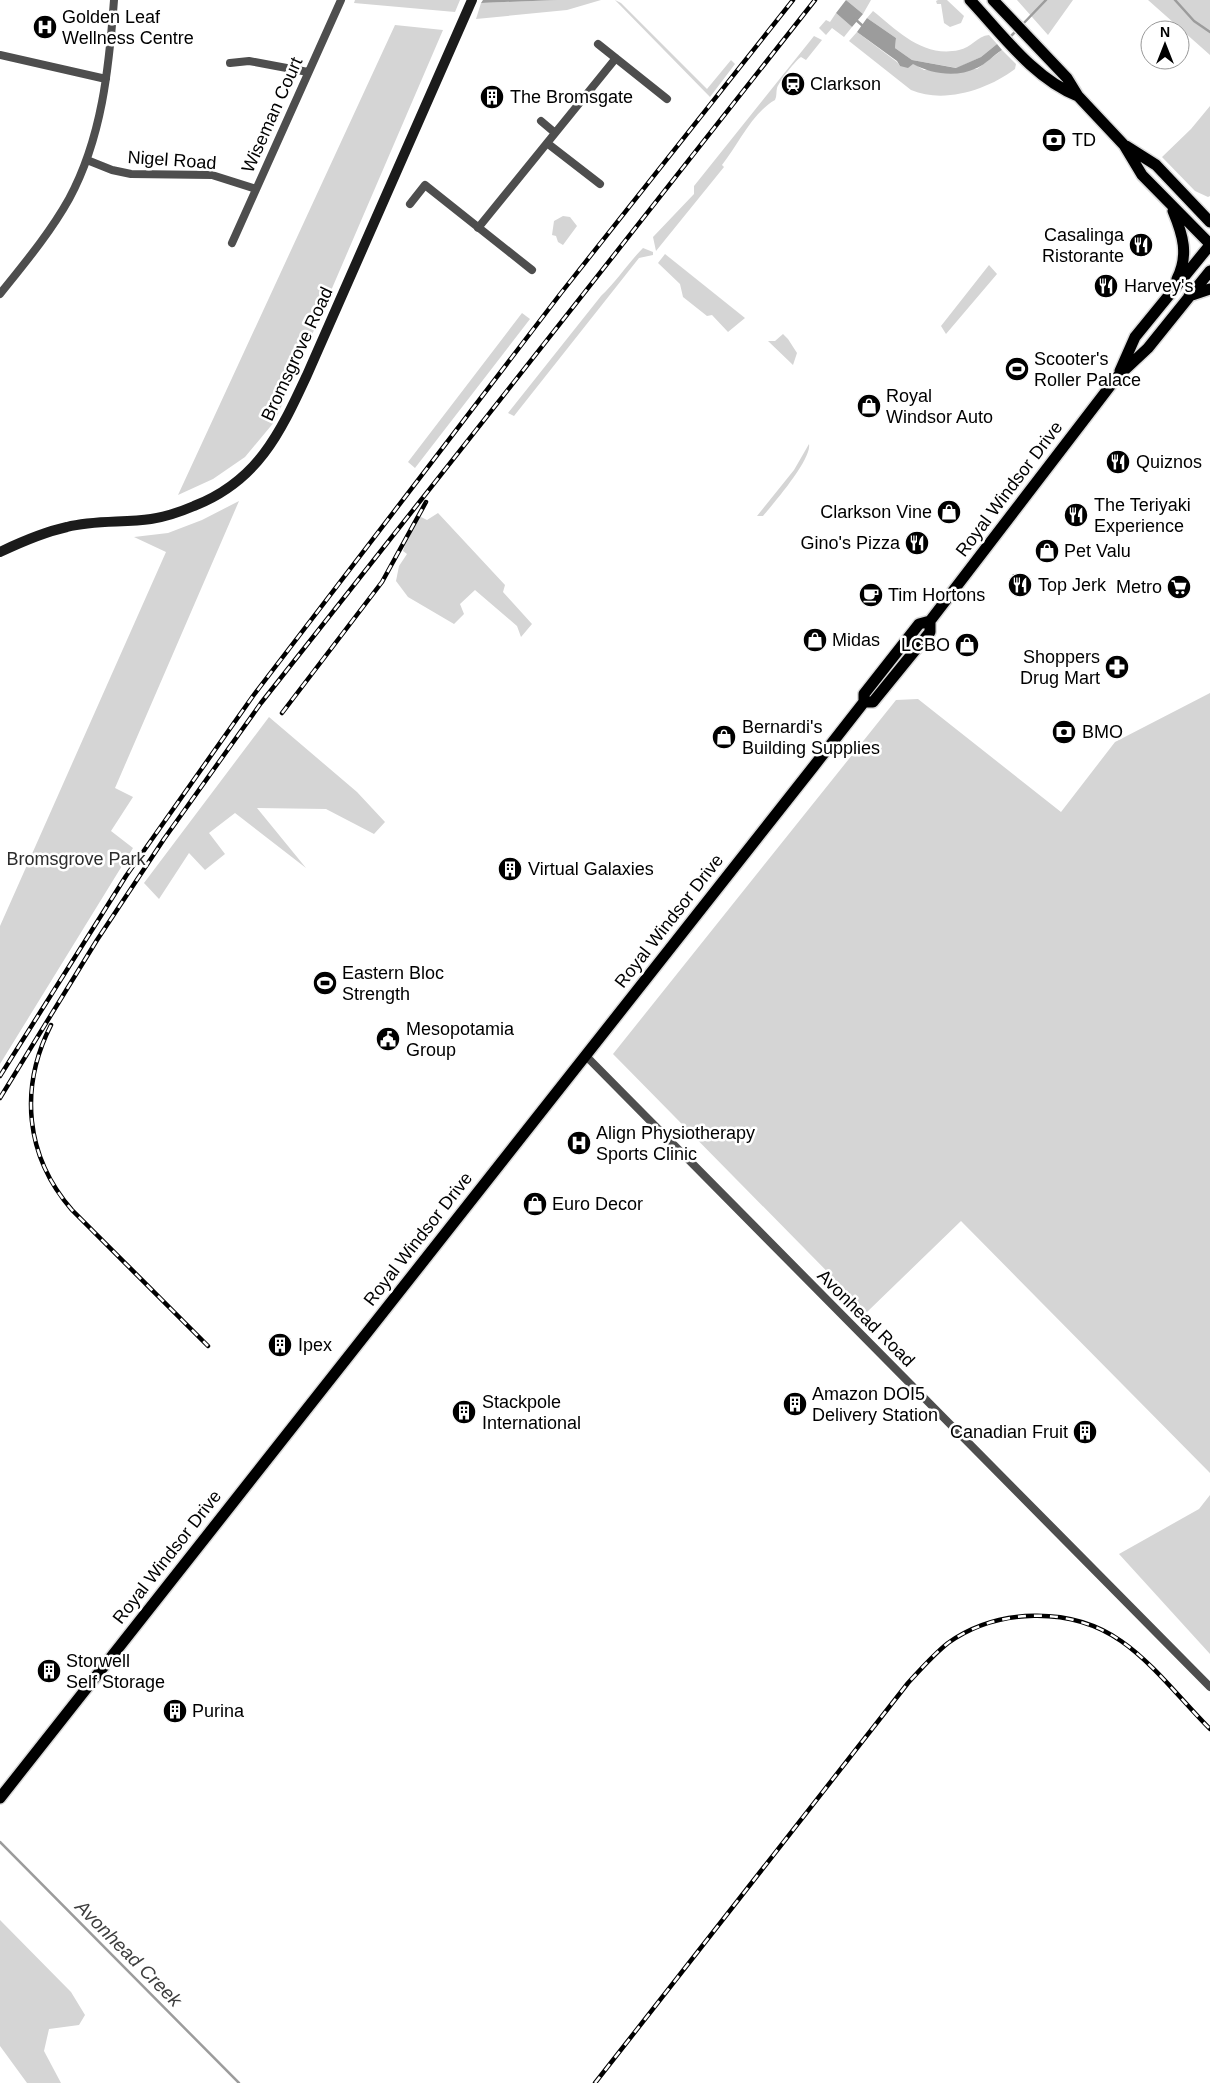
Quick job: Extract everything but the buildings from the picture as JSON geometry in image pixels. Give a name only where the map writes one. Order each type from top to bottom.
[{"type":"main road","points":[[970,0],[1022,55],[1058,88],[1078,96]]},
{"type":"main road","points":[[995,2],[1067,78],[1078,96],[1124,145],[1142,175],[1210,244]]},
{"type":"main road","points":[[1124,145],[1156,165],[1210,222]]},
{"type":"main road","points":[[1186,197],[1199,204],[1210,206]]},
{"type":"main road","points":[[1170,205],[1184,241],[1184,260],[1172,289]]},
{"type":"main road","name":"Royal Windsor Drive","points":[[1117,378],[1135,337],[1210,244]]},
{"type":"main road","name":"Royal Windsor Drive","points":[[0,1798],[864,702],[864,694],[919,624],[930,621],[1117,378],[1148,348],[1210,271]]},
{"type":"main road","points":[[1189,296],[1210,289]]},
{"type":"street","points":[[0,294],[44,239],[69,199],[86,160],[100,117],[114,0]]},
{"type":"street","name":"Wiseman Court","points":[[232,242],[341,0]]},
{"type":"street","points":[[984,15],[995,2]]},
{"type":"street","name":"Bromsgrove Road","points":[[0,552],[16,544],[68,526],[170,516],[221,493],[250,472],[259,462],[281,430],[311,367],[469,5]]},
{"type":"street","points":[[598,44],[666,99]]},
{"type":"street","points":[[0,55],[106,79]]},
{"type":"street","points":[[478,228],[616,58]]},
{"type":"street","points":[[230,63],[249,61],[308,72]]},
{"type":"street","points":[[541,121],[554,132]]},
{"type":"street","points":[[547,142],[600,184]]},
{"type":"street","name":"Nigel Road","points":[[86,160],[112,170],[130,174],[212,174],[256,189]]},
{"type":"street","points":[[410,204],[425,185],[532,270]]},
{"type":"street","name":"Avonhead Road","points":[[585,1055],[1210,1687]]},
{"type":"green space","points":[[355,0],[460,0],[455,12],[354,3]]},
{"type":"green space","points":[[601,0],[567,10],[476,19],[481,3]]},
{"type":"green space","points":[[615,0],[621,3],[707,89],[731,60],[735,64],[710,97]]},
{"type":"green space","points":[[846,0],[871,0],[863,14]]},
{"type":"green space","points":[[947,0],[964,16],[961,23],[950,27],[944,23],[941,4],[937,4],[936,1]]},
{"type":"green space","points":[[1017,0],[1073,0],[1048,35]]},
{"type":"green space","points":[[1148,0],[1210,0],[1210,55],[1190,37],[1190,20],[1171,20]]},
{"type":"green space","points":[[873,11],[912,41],[934,50],[963,49],[981,37],[989,35],[997,44],[981,57],[957,68],[912,60],[895,48],[896,38],[867,18]]},
{"type":"green space","points":[[836,13],[852,27],[844,37],[832,28],[826,35],[819,28],[826,20],[830,22]]},
{"type":"green space","points":[[395,25],[443,30],[275,421],[245,457],[213,479],[178,495]]},
{"type":"green space","points":[[857,32],[900,66],[912,63],[924,70],[977,69],[1002,50],[1016,64],[1015,69],[992,83],[965,93],[937,96],[924,94],[911,90],[849,41]]},
{"type":"green space","points":[[814,36],[822,40],[806,60],[801,57],[788,71],[777,88],[775,100],[752,121],[722,165],[724,167],[656,251],[653,237],[694,194],[694,186]]},
{"type":"green space","points":[[1210,106],[1210,196],[1208,197],[1195,191],[1162,157],[1191,129]]},
{"type":"green space","points":[[563,216],[570,217],[577,226],[563,245],[558,242],[556,236],[552,235],[554,221]]},
{"type":"green space","points":[[643,248],[653,252],[653,255],[639,258],[514,416],[508,413],[601,296]]},
{"type":"green space","points":[[665,254],[745,318],[728,332],[712,315],[707,316],[683,297],[680,284],[658,263]]},
{"type":"green space","points":[[989,265],[997,274],[946,334],[941,326]]},
{"type":"green space","points":[[522,313],[530,319],[415,468],[408,462]]},
{"type":"green space","points":[[783,334],[797,353],[793,365],[768,341],[775,341]]},
{"type":"green space","points":[[809,444],[805,460],[799,470],[763,516],[757,516],[794,470]]},
{"type":"green space","name":"Bromsgrove Park","points":[[239,501],[115,788],[133,797],[111,831],[133,848],[0,1064],[0,926],[166,552],[134,537],[168,533],[202,520]]},
{"type":"green space","points":[[438,513],[505,585],[503,592],[532,624],[521,637],[517,626],[475,590],[460,604],[464,614],[454,624],[408,597],[396,581],[399,566],[407,554],[403,551],[412,523],[419,516],[427,520]]},
{"type":"green space","points":[[1210,693],[1210,1473],[961,1221],[867,1312],[613,1054],[896,700],[918,699],[1061,812],[1115,742]]},
{"type":"green space","points":[[269,717],[357,792],[385,822],[374,834],[326,809],[257,808],[306,868],[235,813],[209,833],[225,854],[205,870],[189,853],[159,899],[144,883]]},
{"type":"green space","points":[[1210,1495],[1210,1654],[1119,1554],[1199,1509]]},
{"type":"green space","points":[[0,1920],[71,1992],[85,2015],[79,2025],[49,2029],[44,2051],[61,2083],[27,2083],[0,2046]]},
{"type":"shaded area","points":[[483,0],[557,0],[481,3]]},
{"type":"shaded area","points":[[846,0],[863,14],[852,27],[836,13]]},
{"type":"shaded area","points":[[867,18],[896,38],[895,48],[912,60],[956,68],[981,57],[997,44],[1002,50],[980,66],[961,73],[944,74],[913,64],[908,68],[900,66],[897,61],[857,32]]},
{"type":"waterway","points":[[1021,26],[1046,0]]},
{"type":"waterway","points":[[1175,0],[1194,21],[1210,32]]},
{"type":"waterway","points":[[855,19],[864,27]]},
{"type":"waterway","points":[[1009,38],[1017,30]]},
{"type":"waterway","name":"Avonhead Creek","points":[[0,1842],[239,2083]]},
{"type":"railway","points":[[0,1076],[126,876],[253,696],[561,293],[793,0]]},
{"type":"railway","points":[[0,1098],[97,940],[164,839],[261,703],[815,0]]},
{"type":"railway","points":[[282,713],[382,582],[426,502]]},
{"type":"railway","points":[[51,1025],[34,1073],[31,1097],[32,1121],[36,1144],[44,1167],[56,1189],[72,1210],[208,1346]]},
{"type":"railway","points":[[595,2083],[908,1683],[948,1643],[967,1631],[1011,1618],[1034,1616],[1057,1617],[1080,1622],[1101,1630],[1133,1650],[1210,1729]]},
{"type":"place","name":"Golden Leaf Wellness Centre","points":[[45,27]]},
{"type":"place","name":"Clarkson","points":[[793,84]]},
{"type":"place","name":"The Bromsgate","points":[[492,97]]},
{"type":"place","name":"TD","points":[[1054,140]]},
{"type":"place","name":"Casalinga Ristorante","points":[[1141,245]]},
{"type":"place","name":"Harvey's","points":[[1106,286]]},
{"type":"place","name":"Scooter's Roller Palace","points":[[1017,369]]},
{"type":"place","name":"Royal Windsor Auto","points":[[869,406]]},
{"type":"place","name":"Quiznos","points":[[1118,462]]},
{"type":"place","name":"Clarkson Vine","points":[[949,512]]},
{"type":"place","name":"The Teriyaki Experience","points":[[1076,515]]},
{"type":"place","name":"Gino's Pizza","points":[[917,543]]},
{"type":"place","name":"Pet Valu","points":[[1047,551]]},
{"type":"place","name":"Top Jerk","points":[[1020,585]]},
{"type":"place","name":"Metro","points":[[1179,587]]},
{"type":"place","name":"Tim Hortons","points":[[871,595]]},
{"type":"place","name":"Midas","points":[[815,640]]},
{"type":"place","name":"LCBO","points":[[967,645]]},
{"type":"place","name":"Shoppers Drug Mart","points":[[1117,667]]},
{"type":"place","name":"BMO","points":[[1064,732]]},
{"type":"place","name":"Bernardi's Building Supplies","points":[[724,737]]},
{"type":"place","name":"Virtual Galaxies","points":[[510,869]]},
{"type":"place","name":"Eastern Bloc Strength","points":[[325,983]]},
{"type":"place","name":"Mesopotamia Group","points":[[388,1039]]},
{"type":"place","name":"Align Physiotherapy Sports Clinic","points":[[579,1143]]},
{"type":"place","name":"Euro Decor","points":[[535,1204]]},
{"type":"place","name":"Ipex","points":[[280,1345]]},
{"type":"place","name":"Amazon DOI5 Delivery Station","points":[[795,1404]]},
{"type":"place","name":"Stackpole International","points":[[464,1412]]},
{"type":"place","name":"Canadian Fruit","points":[[1085,1432]]},
{"type":"place","name":"Storwell Self Storage","points":[[49,1671]]},
{"type":"place","name":"Purina","points":[[175,1711]]}]
